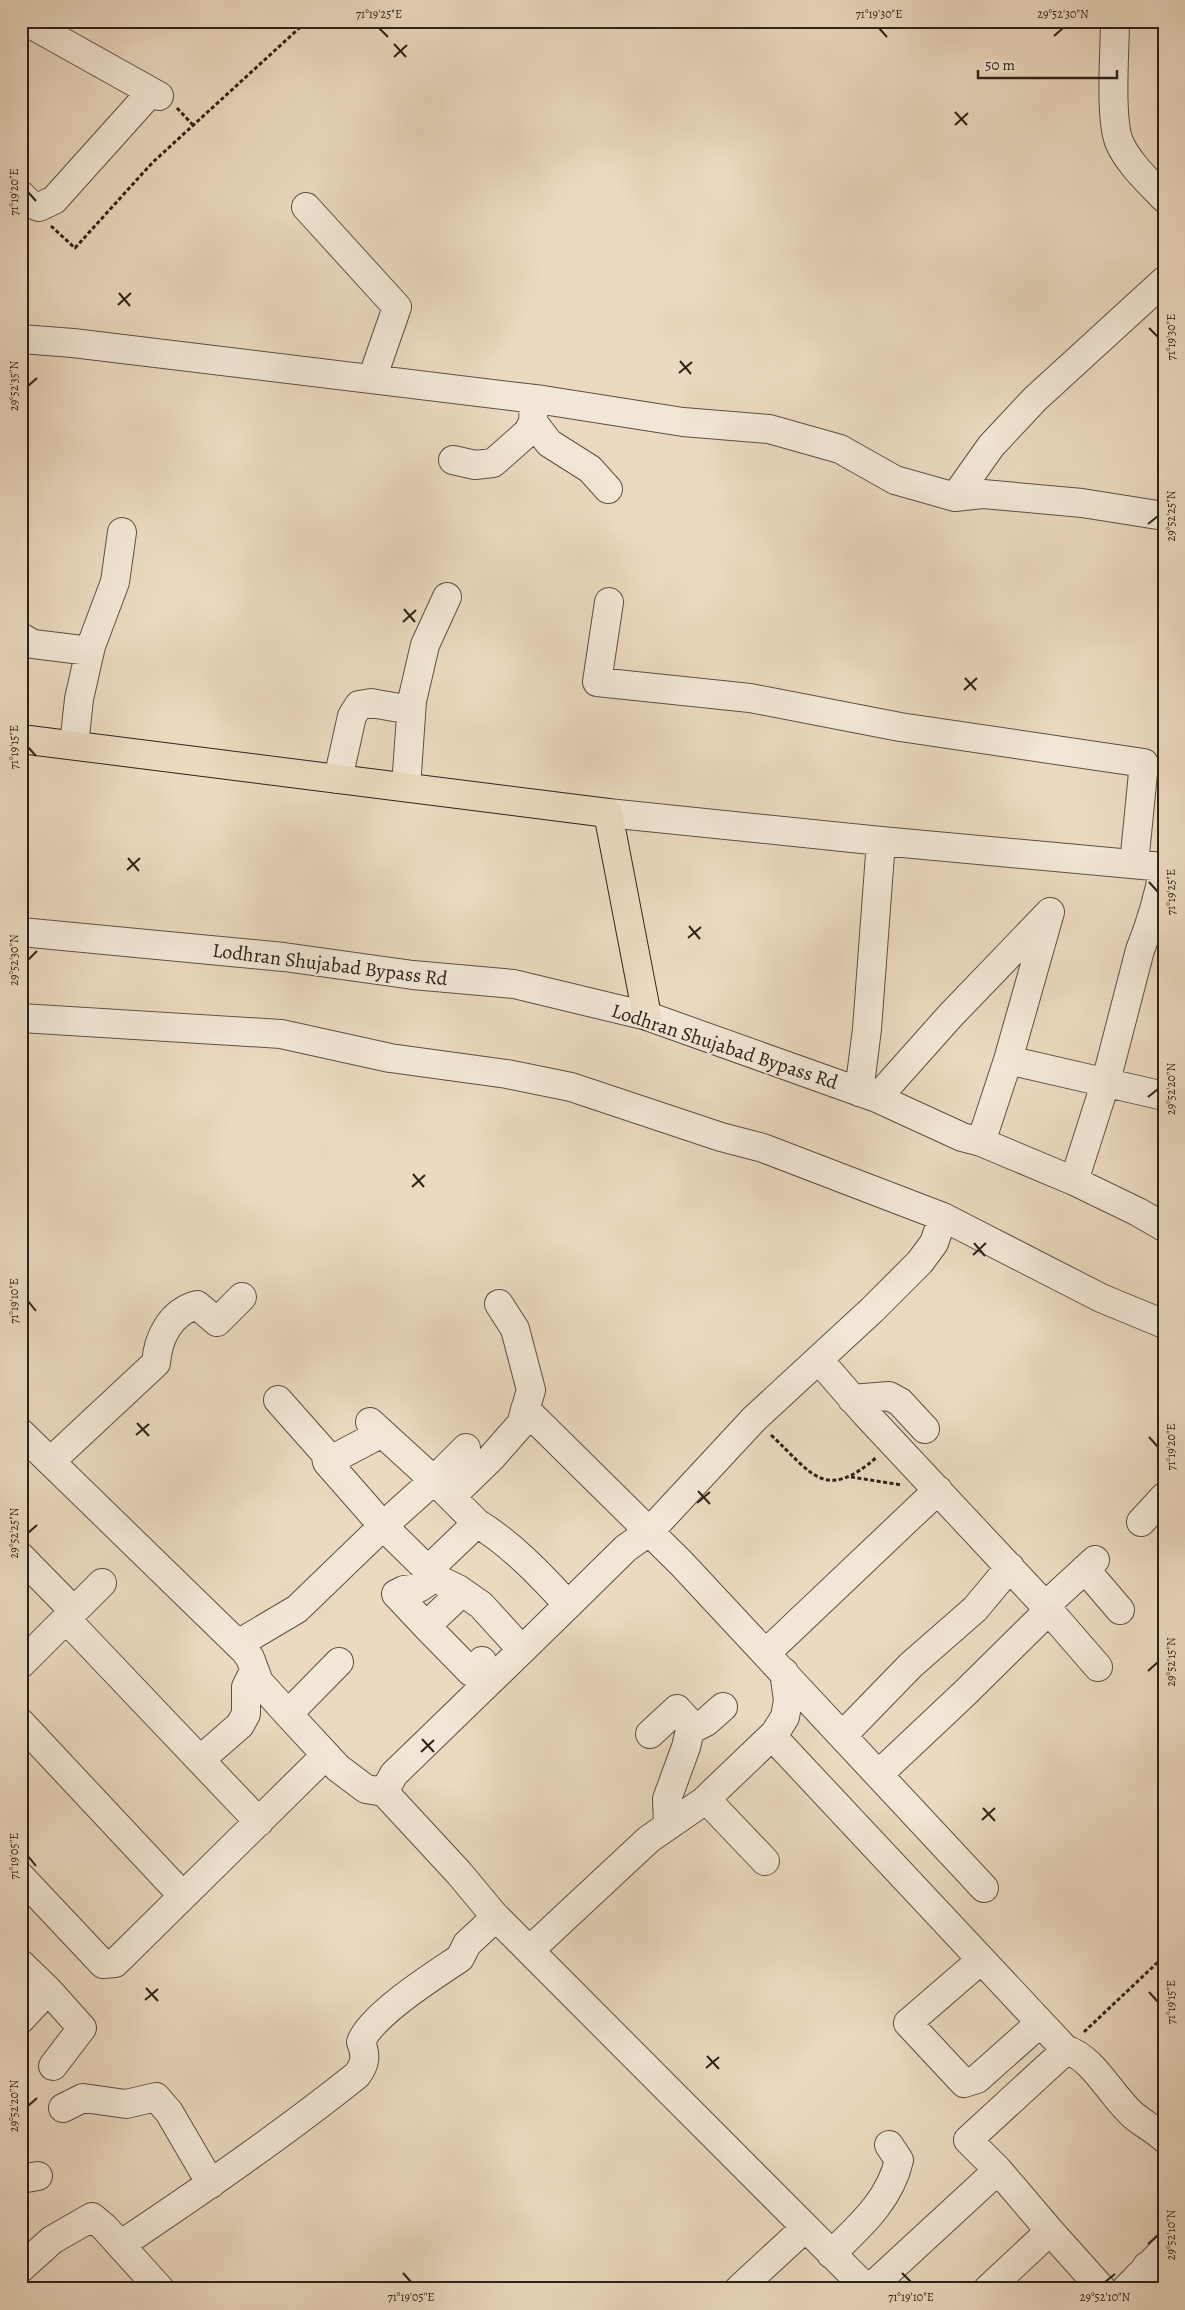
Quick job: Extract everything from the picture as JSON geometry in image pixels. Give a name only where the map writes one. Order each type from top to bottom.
[{"type":"main road","points":[[21,739],[608,812],[647,1016]]},
{"type":"street","points":[[26,21],[155,94],[54,200],[30,201]]},
{"type":"street","points":[[1115,21],[1114,124],[1119,142],[1129,160],[1164,198]]},
{"type":"street","points":[[306,207],[397,307],[372,379]]},
{"type":"street","points":[[954,496],[991,446],[1035,399],[1164,281]]},
{"type":"street","points":[[21,338],[372,379],[534,411],[769,429],[840,449],[895,480],[954,496],[983,494],[1082,503],[1164,516]]},
{"type":"street","points":[[453,460],[475,465],[493,463],[528,432],[534,411]]},
{"type":"street","points":[[534,411],[548,443],[590,468],[608,489]]},
{"type":"street","points":[[74,745],[79,699],[90,651],[115,582],[122,532]]},
{"type":"street","points":[[406,787],[411,710],[425,645],[447,597]]},
{"type":"street","points":[[609,602],[597,682],[750,698],[900,727],[1144,762],[1134,864]]},
{"type":"street","points":[[21,637],[33,644],[90,651]]},
{"type":"street","points":[[338,778],[349,724],[359,705],[371,703],[411,710]]},
{"type":"street","points":[[608,812],[881,841],[1164,867],[1106,1081],[1074,1181]]},
{"type":"street","points":[[868,1095],[867,1030],[881,841]]},
{"type":"street","points":[[868,1095],[950,1016],[1055,905],[981,1142]]},
{"type":"street","name":"Lodhran Shujabad Bypass Rd","points":[[21,932],[284,957],[413,975],[514,984],[647,1016],[868,1095],[962,1137],[981,1142],[1074,1181],[1138,1212],[1164,1228]]},
{"type":"street","points":[[21,1018],[281,1034],[390,1058],[507,1074],[571,1087],[721,1137],[763,1148],[943,1217],[1101,1298],[1164,1324]]},
{"type":"street","points":[[1008,1060],[1064,1074],[1106,1081],[1164,1096]]},
{"type":"street","points":[[384,1792],[394,1774],[626,1548],[649,1532],[754,1419],[819,1360],[920,1262],[934,1243],[943,1217]]},
{"type":"street","points":[[51,1461],[156,1363],[157,1351],[164,1331],[185,1308],[197,1305],[217,1322],[242,1297]]},
{"type":"street","points":[[238,1644],[296,1609],[383,1526],[492,1457],[521,1424],[531,1390],[526,1364],[515,1329],[499,1304]]},
{"type":"street","points":[[819,1360],[852,1399],[1010,1567],[1098,1667]]},
{"type":"street","points":[[852,1399],[889,1396],[900,1402],[925,1429]]},
{"type":"street","points":[[278,1400],[325,1453],[327,1462],[383,1526],[432,1574],[482,1605],[522,1650]]},
{"type":"street","points":[[526,1409],[681,1563],[984,1888]]},
{"type":"street","points":[[327,1462],[376,1428],[477,1523],[517,1554],[568,1604]]},
{"type":"street","points":[[21,1433],[238,1644],[250,1658],[259,1682],[338,1768],[366,1789],[384,1792],[459,1873],[496,1917],[868,2289],[998,2170]]},
{"type":"street","points":[[442,1489],[466,1448]]},
{"type":"street","points":[[766,1653],[938,1490]]},
{"type":"street","points":[[1141,1522],[1164,1497]]},
{"type":"street","points":[[477,1523],[419,1588],[404,1590],[396,1594],[471,1672],[482,1661]]},
{"type":"street","points":[[21,1557],[70,1615],[200,1760],[259,1822]]},
{"type":"street","points":[[879,1774],[966,1692],[1090,1565],[1120,1610]]},
{"type":"street","points":[[843,1735],[911,1665],[975,1609],[1010,1567]]},
{"type":"street","points":[[21,1664],[102,1583]]},
{"type":"street","points":[[426,1626],[462,1592]]},
{"type":"street","points":[[288,1714],[339,1662]]},
{"type":"street","points":[[200,1760],[240,1725],[246,1714],[246,1687],[254,1671]]},
{"type":"street","points":[[530,1950],[642,1845],[706,1799],[772,1736],[785,1717],[788,1700],[784,1672]]},
{"type":"street","points":[[690,1730],[706,1722],[723,1707]]},
{"type":"street","points":[[650,1734],[677,1709],[687,1720],[690,1730],[686,1747],[667,1799],[668,1826]]},
{"type":"street","points":[[21,1723],[183,1896]]},
{"type":"street","points":[[772,1736],[1066,2050],[1074,2052],[1098,2074],[1132,2114],[1164,2138]]},
{"type":"street","points":[[23,1882],[103,1964],[115,1963],[326,1755]]},
{"type":"street","points":[[706,1799],[765,1860]]},
{"type":"street","points":[[120,2245],[212,2184],[296,2124],[357,2075],[363,2066],[366,2055],[360,2042],[364,2032],[384,2014],[460,1958],[467,1944],[496,1917]]},
{"type":"street","points":[[982,1960],[908,2022],[964,2083],[977,2079],[1040,2023]]},
{"type":"street","points":[[21,1964],[48,1990],[82,2028],[53,2066]]},
{"type":"street","points":[[21,2020],[48,1990]]},
{"type":"street","points":[[1066,2050],[968,2140],[998,2170],[1102,2289]]},
{"type":"street","points":[[63,2108],[83,2098],[126,2104],[156,2097],[169,2112],[212,2184]]},
{"type":"street","points":[[831,2254],[869,2216],[884,2198],[896,2176],[899,2160],[889,2145]]},
{"type":"street","points":[[21,2268],[52,2240],[92,2218],[104,2227],[160,2289]]},
{"type":"street","points":[[739,2289],[805,2228]]},
{"type":"street","points":[[988,2289],[1050,2230]]},
{"type":"street","points":[[1126,2289],[1158,2267]]},
{"type":"path","points":[[30,201],[44,220],[75,248],[152,163],[307,21]]},
{"type":"path","points":[[754,1419],[812,1475],[828,1481],[843,1480],[860,1472],[892,1442]]},
{"type":"path","points":[[851,1477],[938,1490]]},
{"type":"path","points":[[1066,2050],[1158,1962]]}]
